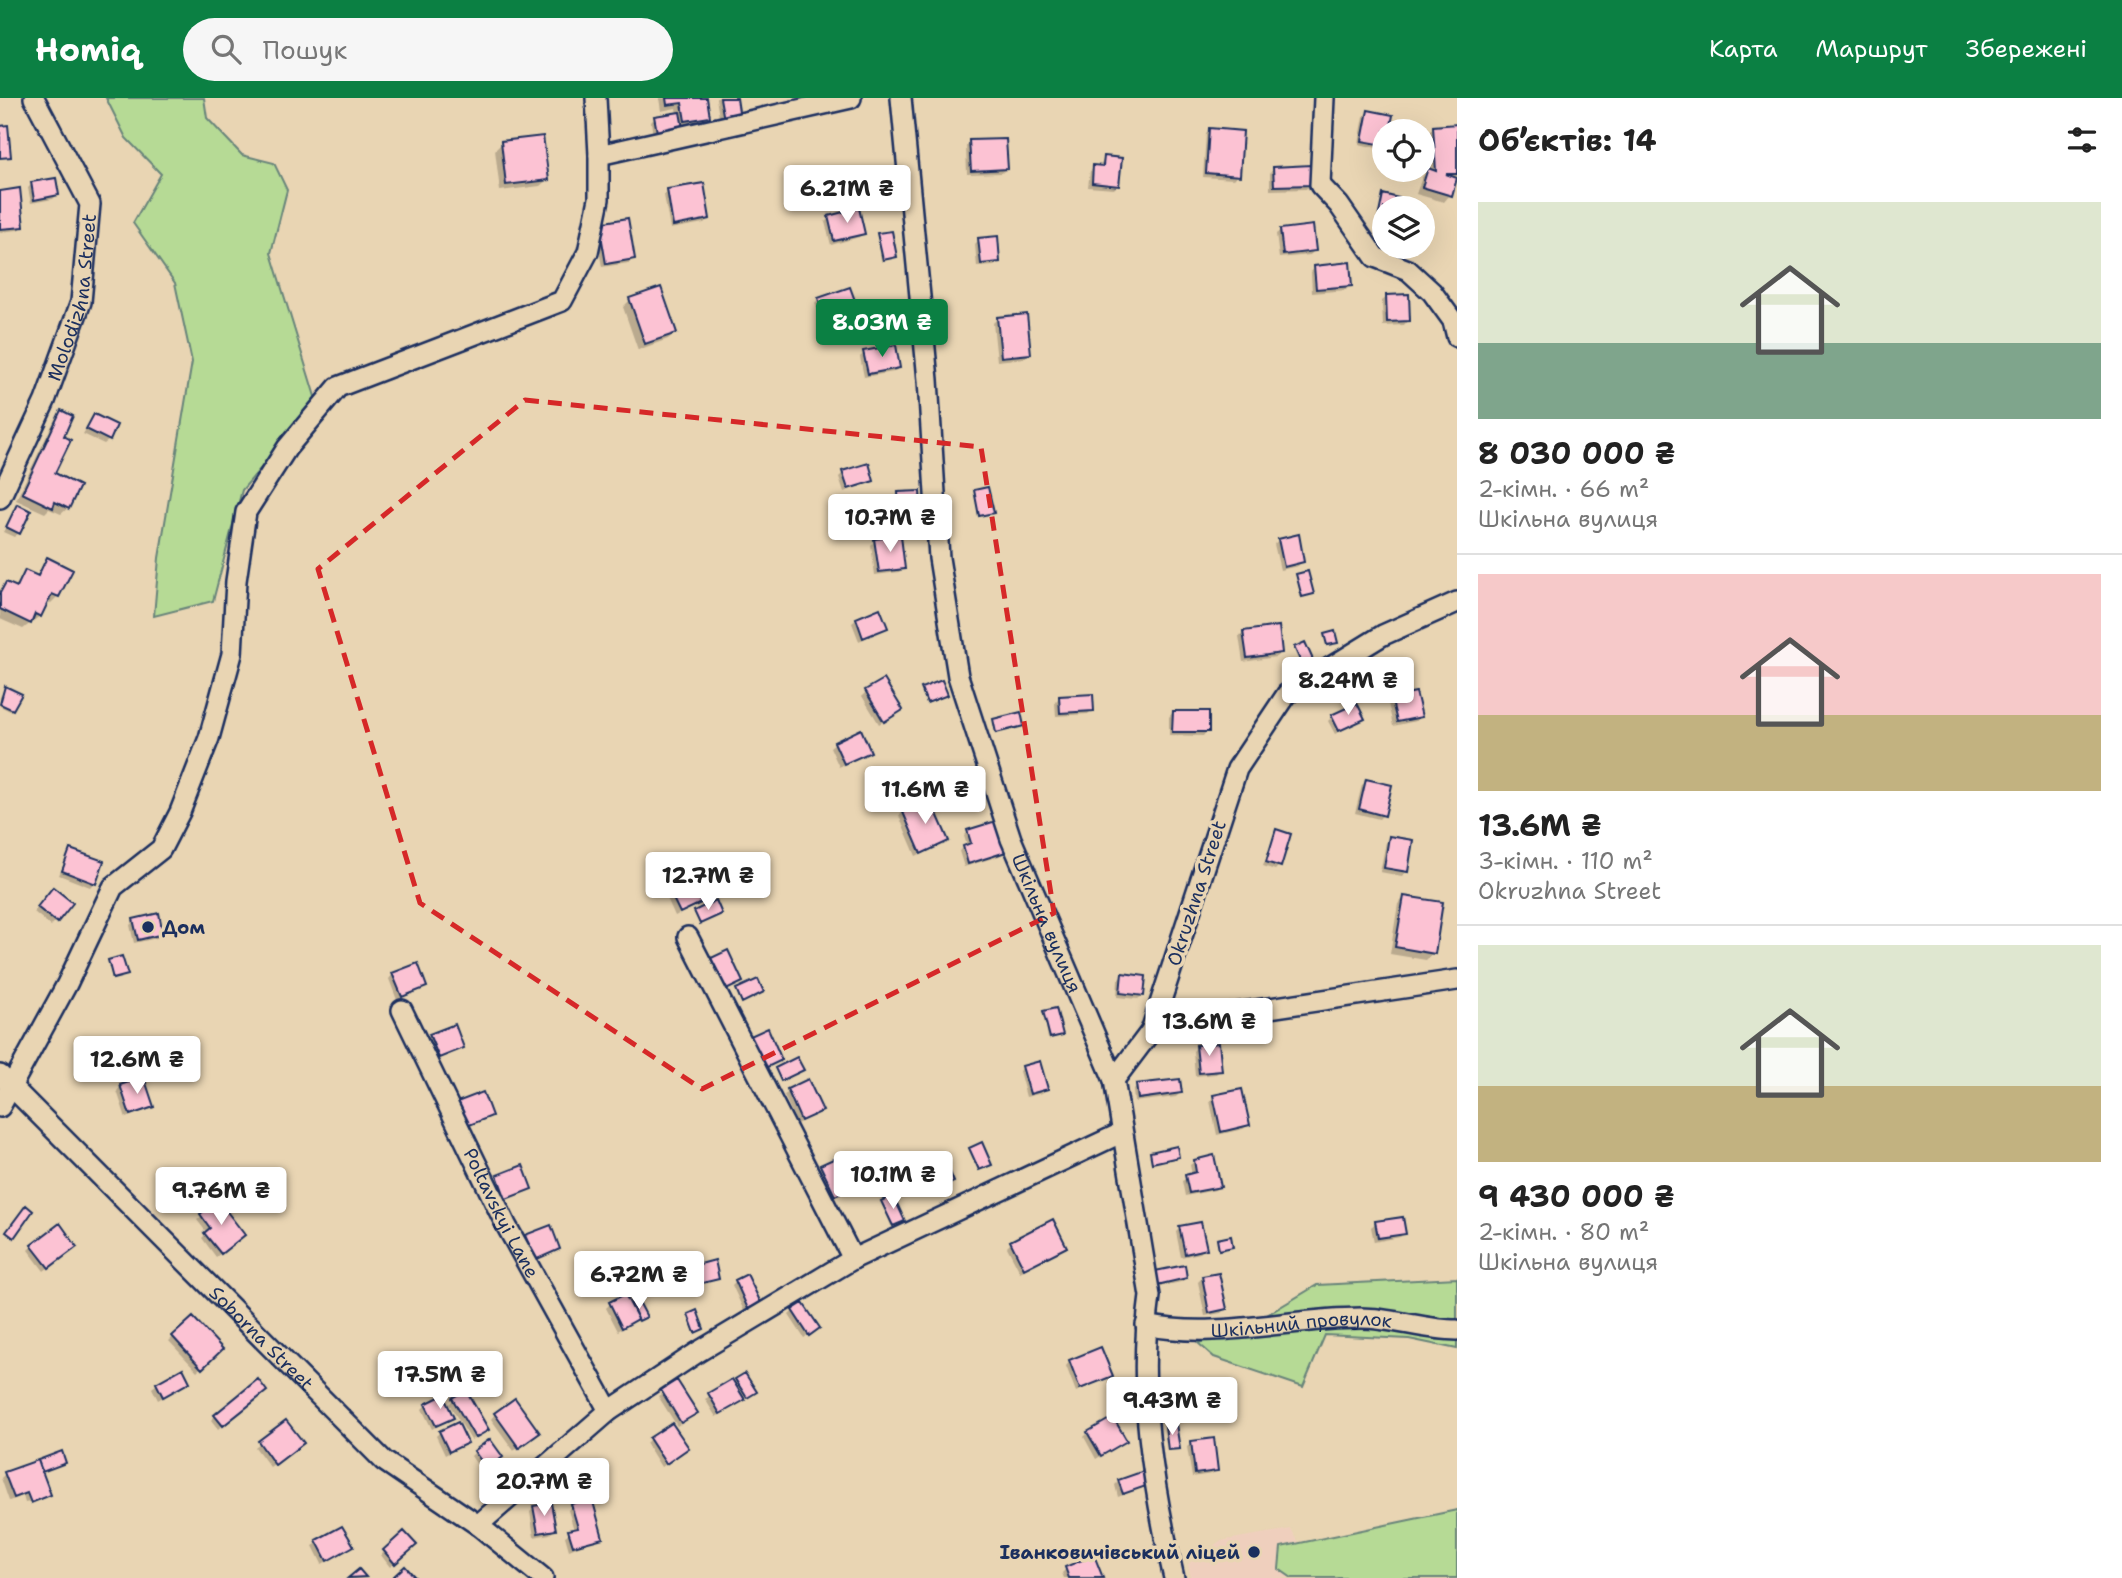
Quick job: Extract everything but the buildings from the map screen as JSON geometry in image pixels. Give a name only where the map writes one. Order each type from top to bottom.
[{"type":"street","name":"Molodizhna Street","points":[[0,498],[45,401],[81,302],[90,204],[34,98]]},
{"type":"street","points":[[0,1107],[5,1081],[67,984],[113,887],[161,849],[180,812],[209,738],[232,654],[236,581],[246,512],[288,448],[338,387],[562,301],[588,252],[599,199],[596,98]]},
{"type":"street","points":[[598,155],[851,98]]},
{"type":"street","name":"Шкільна вулиця","points":[[901,98],[928,380],[939,558],[958,676],[1011,839],[1114,1080],[1150,1296],[1146,1325],[1149,1445],[1174,1578]]},
{"type":"street","points":[[1324,98],[1320,185],[1339,205],[1376,257],[1408,270],[1432,292],[1452,321],[1457,337]]},
{"type":"street","name":"Okruzhna Street","points":[[1114,1080],[1151,1031],[1237,769],[1287,694],[1383,635],[1457,603]]},
{"type":"street","points":[[688,937],[853,1259]]},
{"type":"street","points":[[1151,1031],[1175,1022],[1457,980]]},
{"type":"street","name":"Poltavskyi Lane","points":[[402,1010],[506,1225],[609,1411]]},
{"type":"street","name":"Soborna Street","points":[[5,1081],[384,1461],[478,1525],[543,1578]]},
{"type":"street","points":[[478,1525],[609,1411],[698,1352],[853,1259],[1121,1133]]},
{"type":"street","name":"Шкільний провулок","points":[[1146,1325],[1175,1331],[1219,1330],[1281,1322],[1364,1318],[1457,1330]]},
{"type":"highlighted area","points":[[525,400],[981,447],[1054,913],[702,1089],[420,903],[318,569]]},
{"type":"shaded area","name":"Іванковичівський ліцей","points":[[1291,1529],[1320,1578],[1191,1578],[1188,1564],[1220,1541]]},
{"type":"green space","points":[[106,98],[204,98],[207,118],[242,155],[274,163],[287,190],[271,253],[317,403],[242,490],[213,601],[154,616],[159,558],[192,362],[175,283],[133,223],[161,174],[126,138]]},
{"type":"green space","points":[[1457,1278],[1457,1349],[1409,1339],[1325,1335],[1303,1387],[1214,1357],[1198,1343],[1240,1331],[1317,1285]]},
{"type":"green space","points":[[1457,1510],[1457,1578],[1292,1578],[1279,1569],[1281,1547]]},
{"type":"place","name":"Дом","points":[[148,927]]},
{"type":"place","name":"Іванковичівський ліцей","points":[[1254,1552]]}]
